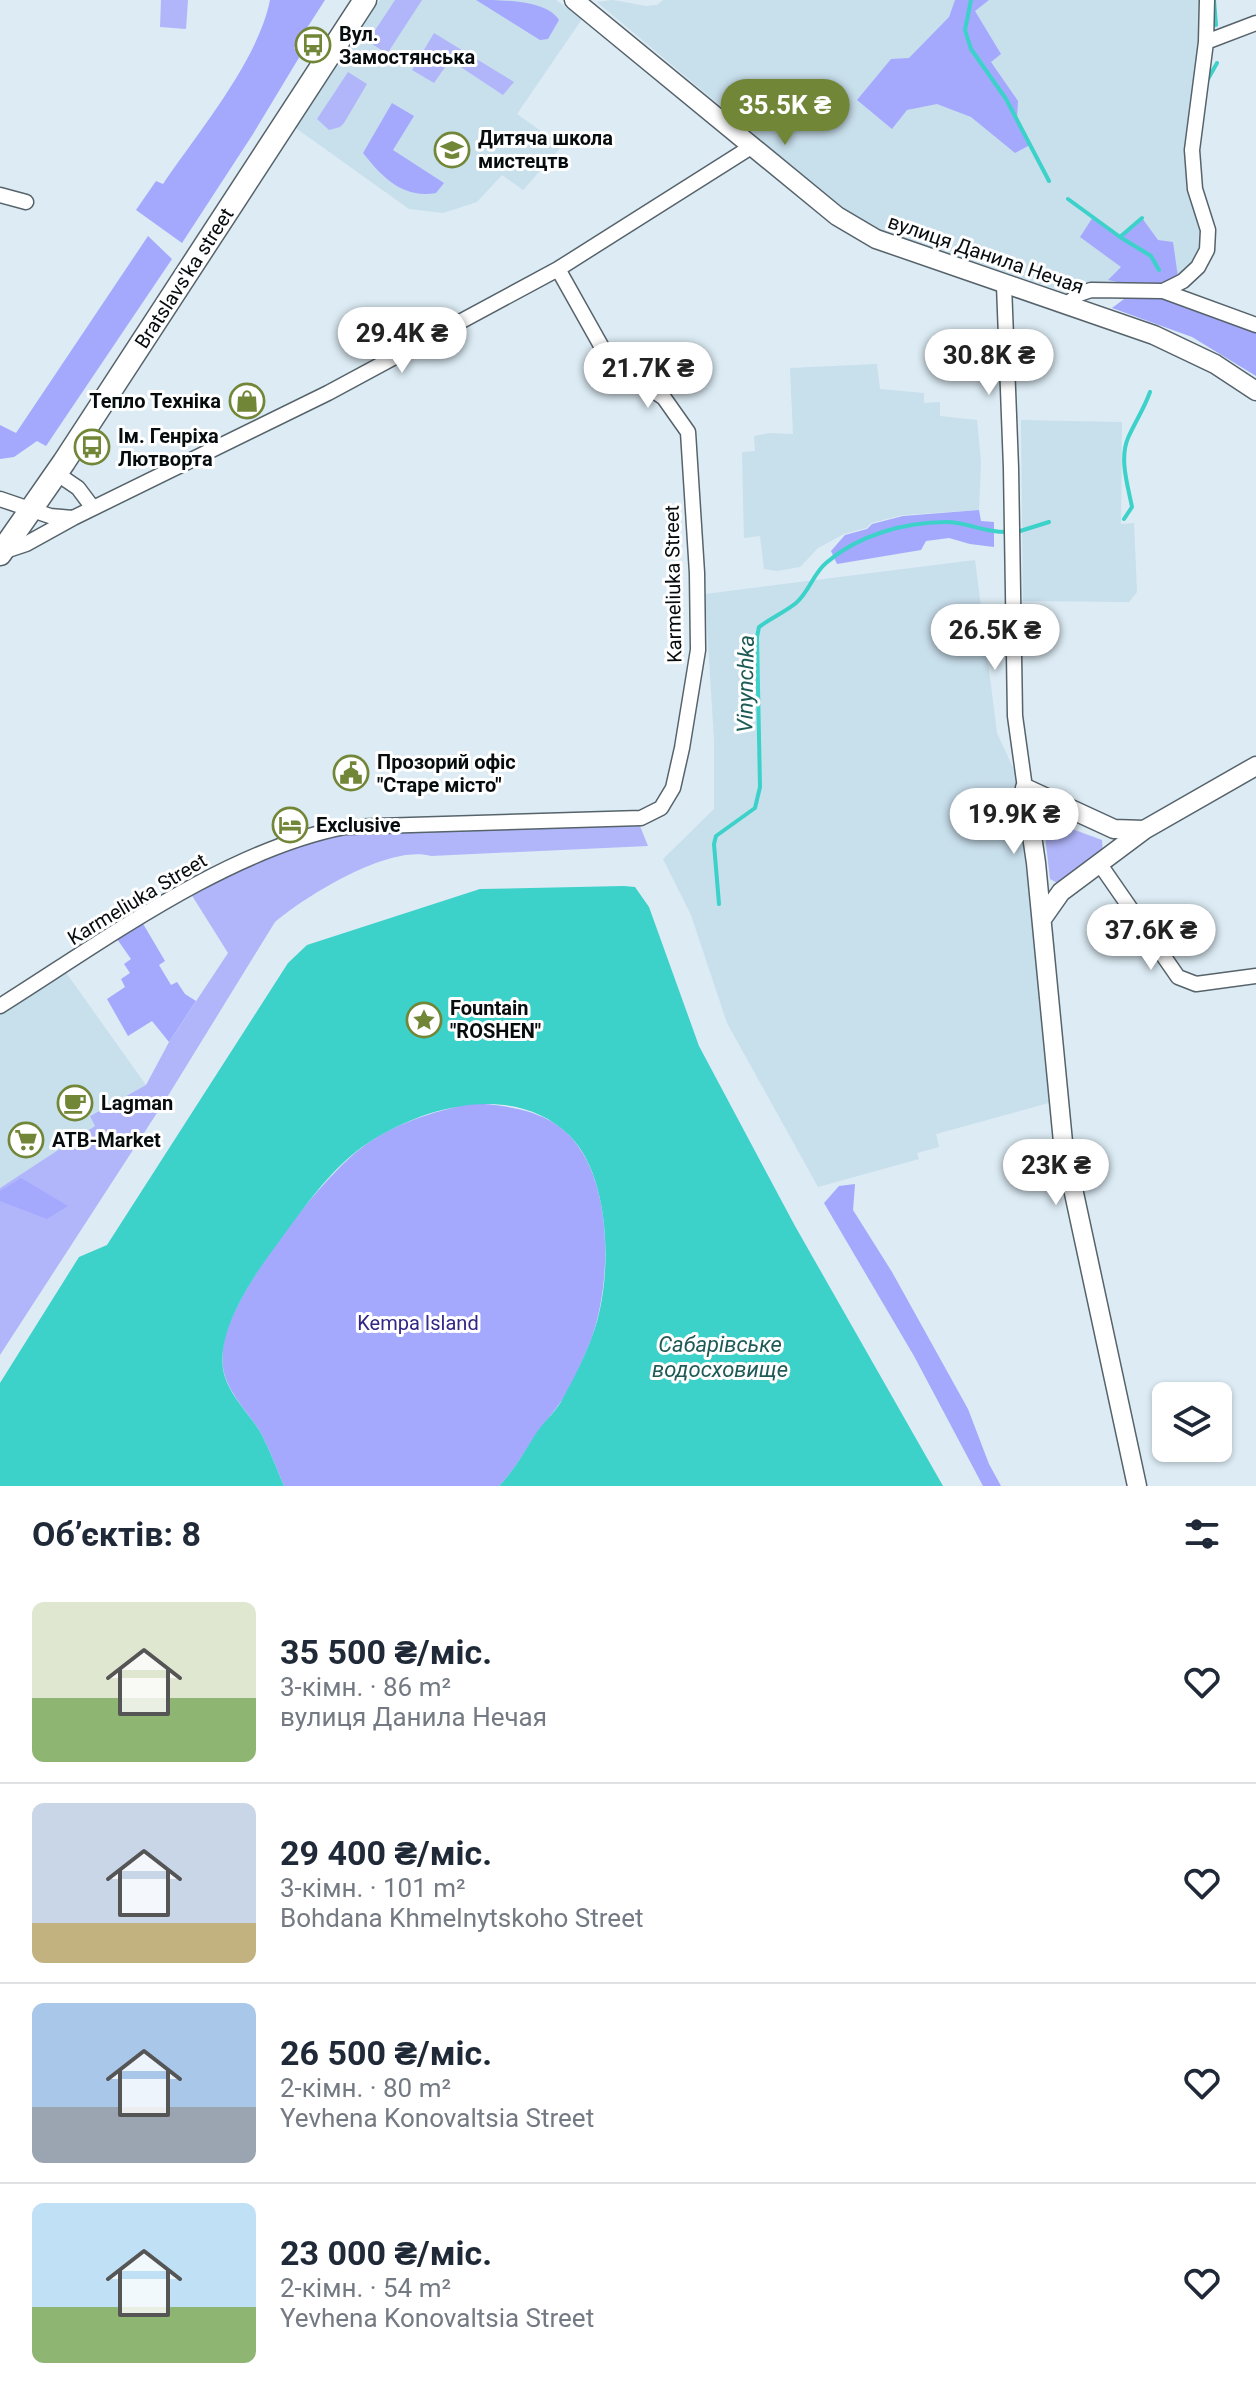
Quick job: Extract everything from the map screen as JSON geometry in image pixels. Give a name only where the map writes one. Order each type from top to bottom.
[{"type":"main road","name":"Bratslavs'ka street","points":[[1,553],[365,0]]},
{"type":"street","name":"вулиця Данила Нечая","points":[[574,0],[837,216],[876,239],[1154,335],[1215,364],[1256,391]]},
{"type":"street","points":[[1163,291],[1183,281],[1198,267],[1207,250],[1208,230],[1195,189],[1192,150],[1206,42],[1207,0]]},
{"type":"street","points":[[1206,42],[1256,23]]},
{"type":"street","points":[[1,553],[26,544],[328,393],[558,269],[751,147]]},
{"type":"street","points":[[0,195],[26,202]]},
{"type":"street","name":"Karmeliuka Street","points":[[0,1006],[170,899],[311,834],[345,827],[641,818],[661,808],[673,788],[698,650],[697,573],[688,432],[664,398],[619,367],[604,351],[558,269]]},
{"type":"street","points":[[1004,285],[1015,716],[1042,919],[1063,1142],[1137,1486]]},
{"type":"street","points":[[1066,305],[1079,294],[1091,290],[1163,291],[1256,325]]},
{"type":"street","points":[[56,473],[78,488],[93,508]]},
{"type":"street","points":[[0,499],[50,516],[73,518]]},
{"type":"street","points":[[1042,919],[1061,892],[1144,830],[1256,766]]},
{"type":"street","points":[[1025,788],[1114,829],[1144,830]]},
{"type":"street","points":[[1099,863],[1178,977],[1196,984],[1256,976]]},
{"type":"shaded area","points":[[161,0],[188,0],[186,29],[160,27]]},
{"type":"shaded area","points":[[380,0],[556,0],[582,19],[517,114],[562,146],[523,190],[502,175],[477,202],[443,213],[409,209],[293,126]]},
{"type":"shaded area","points":[[395,0],[422,0],[387,54],[368,41]]},
{"type":"shaded area","points":[[613,0],[646,6],[657,5],[663,0],[1214,0],[1216,25],[1206,42],[1192,150],[1206,250],[1183,281],[1076,296],[866,225],[597,2]]},
{"type":"shaded area","points":[[434,33],[514,82],[503,95],[450,60],[434,83],[412,70]]},
{"type":"shaded area","points":[[348,72],[367,84],[344,123],[329,130],[317,119]]},
{"type":"shaded area","points":[[877,364],[880,389],[924,393],[924,403],[940,402],[940,416],[977,420],[981,461],[979,510],[903,515],[871,523],[818,548],[800,567],[777,571],[764,569],[760,536],[744,538],[742,452],[755,451],[754,436],[793,434],[790,368]]},
{"type":"shaded area","points":[[1021,420],[1122,422],[1121,524],[1134,523],[1137,592],[1129,602],[1023,601]]},
{"type":"shaded area","points":[[975,560],[997,733],[1015,772],[1052,1102],[936,1134],[939,1147],[917,1153],[919,1159],[818,1187],[727,1023],[691,915],[663,859],[714,809],[714,739],[705,594]]},
{"type":"shaded area","points":[[1050,821],[1102,840],[1103,853],[1059,884],[1050,879],[1044,827]]},
{"type":"shaded area","points":[[640,826],[648,846],[431,856],[414,854],[393,858],[349,875],[275,922],[166,1099],[0,1355],[0,1188],[95,1126],[90,1116],[146,1085],[169,1042],[228,953],[191,894],[283,851],[342,833]]},
{"type":"shaded area","points":[[62,967],[146,1085],[91,1115],[96,1126],[0,1188],[0,1006]]},
{"type":"green space","points":[[270,0],[325,0],[294,48],[300,56],[182,243],[136,210],[156,181],[163,184],[225,95],[253,47]]},
{"type":"green space","points":[[476,0],[535,5],[553,13],[559,20],[548,39],[540,40]]},
{"type":"green space","points":[[955,0],[989,0],[975,11],[1001,54],[991,62],[1018,101],[1017,119],[1030,145],[1015,153],[971,117],[937,104],[907,110],[892,129],[857,100],[891,59],[909,58],[949,17]]},
{"type":"green space","points":[[392,103],[414,116],[393,150],[444,183],[436,193],[413,193],[403,189],[386,178],[363,153]]},
{"type":"green space","points":[[1093,217],[1120,237],[1142,218],[1158,240],[1173,242],[1178,277],[1152,285],[1108,280],[1121,267],[1080,237]]},
{"type":"green space","points":[[148,236],[172,259],[46,446],[37,441],[14,457],[0,459],[0,425],[16,433]]},
{"type":"green space","points":[[1163,291],[1256,325],[1256,376],[1192,337],[1112,308],[1128,296]]},
{"type":"green space","points":[[979,510],[981,521],[994,522],[994,547],[949,538],[926,541],[921,550],[837,564],[831,551],[845,535],[867,529],[872,524],[903,516]]},
{"type":"green space","points":[[142,922],[165,961],[159,965],[171,985],[177,982],[185,994],[196,1001],[169,1042],[152,1021],[128,1036],[107,999],[125,987],[121,979],[130,973],[124,964],[131,959],[117,939]]},
{"type":"green space","name":"Kempa Island","points":[[472,1103],[514,1108],[545,1118],[574,1141],[589,1164],[604,1222],[604,1284],[592,1337],[574,1380],[499,1486],[284,1486],[263,1437],[226,1380],[223,1346],[231,1320],[280,1238],[322,1186],[360,1149],[399,1126]]},
{"type":"green space","points":[[21,1178],[68,1206],[47,1219],[0,1201],[0,1191]]},
{"type":"green space","points":[[855,1184],[853,1210],[892,1272],[968,1409],[1001,1486],[983,1486],[914,1356],[824,1203],[839,1186]]},
{"type":"water","name":"Сабарівське водосховище","points":[[635,887],[649,907],[699,1046],[795,1226],[943,1486],[499,1486],[560,1403],[585,1355],[600,1309],[605,1242],[599,1194],[582,1151],[569,1135],[546,1118],[521,1108],[493,1104],[466,1105],[438,1111],[410,1121],[362,1147],[338,1167],[317,1192],[268,1256],[238,1305],[225,1340],[222,1358],[224,1374],[234,1396],[263,1437],[284,1486],[0,1486],[0,1383],[79,1257],[107,1245],[288,963],[307,945],[480,889]]},
{"type":"waterway","name":"Vinynchka","points":[[971,0],[965,30],[971,49],[1006,99],[1049,181]]},
{"type":"waterway","points":[[1214,0],[1216,25]]},
{"type":"waterway","points":[[1208,79],[1217,63]]},
{"type":"waterway","name":"Vinynchka","points":[[1068,199],[1151,256],[1159,270]]},
{"type":"waterway","points":[[1120,237],[1142,218]]},
{"type":"waterway","name":"Vinynchka","points":[[1124,519],[1132,507],[1125,472],[1125,446],[1150,392]]},
{"type":"waterway","name":"Vinynchka","points":[[719,904],[716,836],[755,808],[760,787],[759,627],[796,603],[826,563],[867,538],[915,524],[931,523],[955,522],[1008,532]]},
{"type":"waterway","name":"Vinynchka","points":[[1017,532],[1049,522]]},
{"type":"place","name":"Вул. Замостянська","points":[[313,45]]},
{"type":"place","name":"Дитяча школа мистецтв","points":[[452,150]]},
{"type":"place","name":"Тепло Техніка","points":[[247,401]]},
{"type":"place","name":"Ім. Генріха Лютворта","points":[[92,447]]},
{"type":"place","name":"Прозорий офіс \"Старе місто\"","points":[[351,773]]},
{"type":"place","name":"Exclusive","points":[[290,825]]},
{"type":"place","name":"Fountain \"ROSHEN\"","points":[[424,1020]]},
{"type":"place","name":"Lagman","points":[[75,1103]]},
{"type":"place","name":"ATB-Market","points":[[26,1140]]}]
